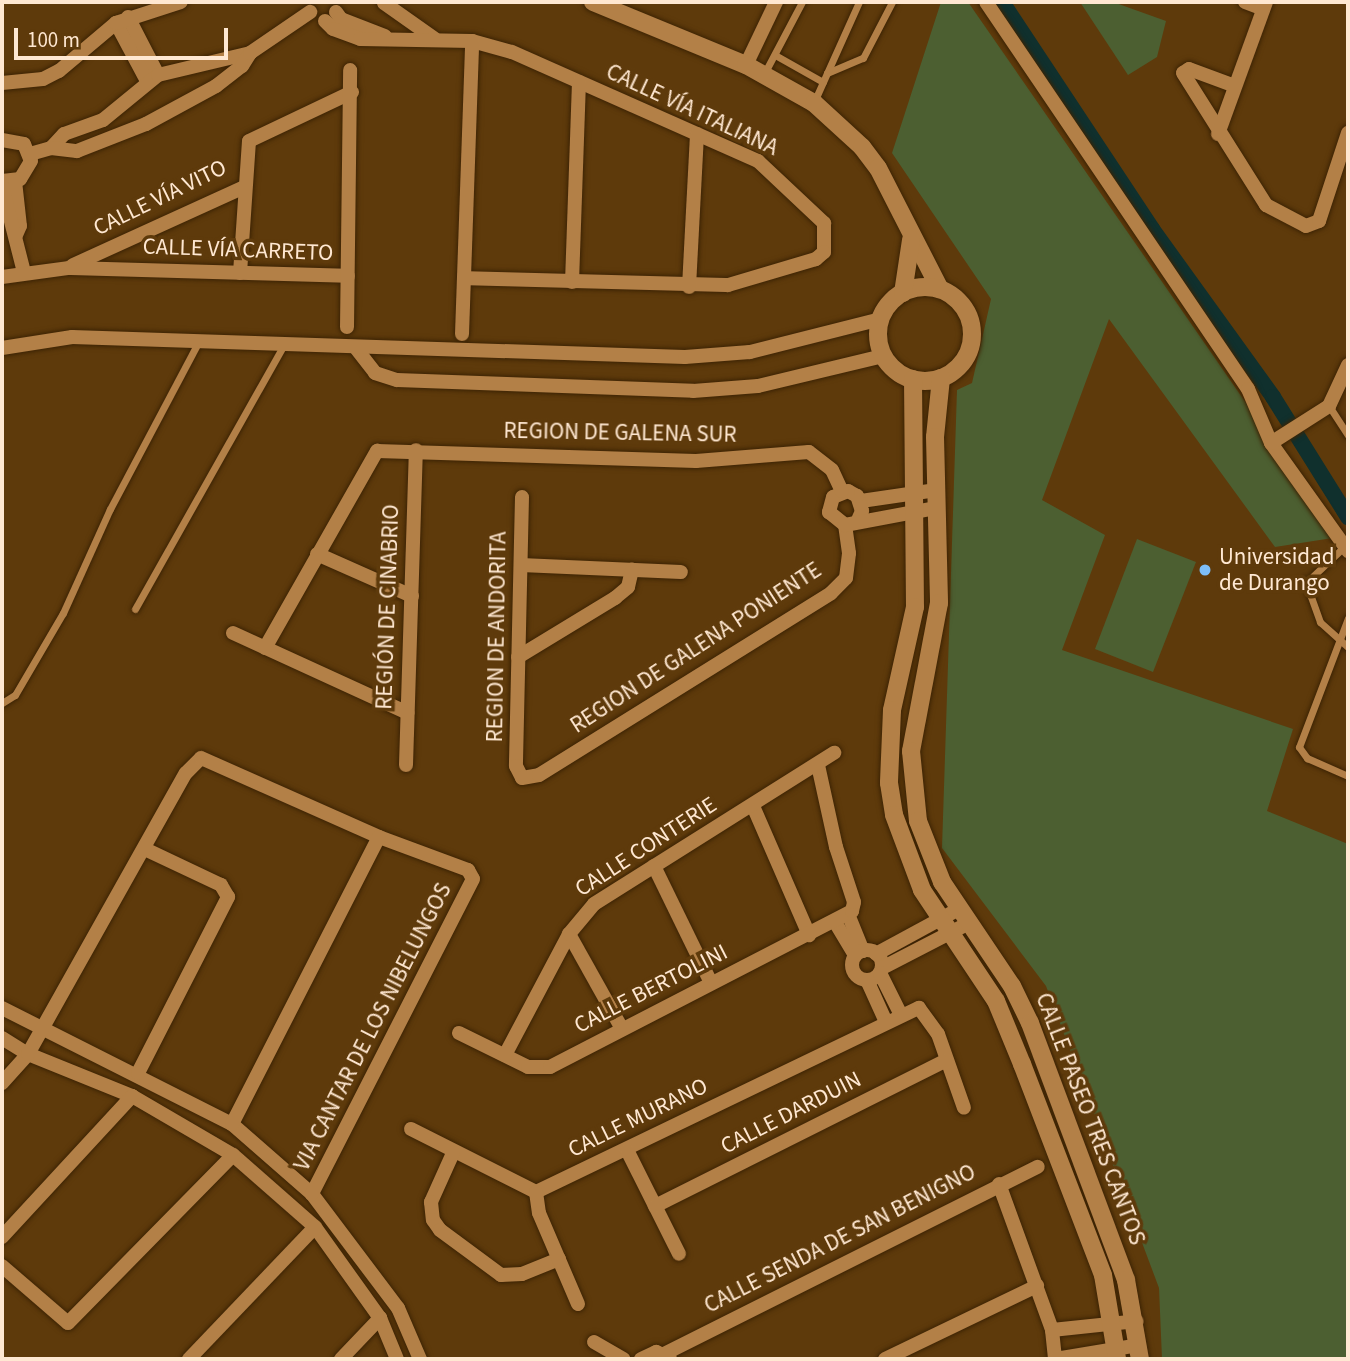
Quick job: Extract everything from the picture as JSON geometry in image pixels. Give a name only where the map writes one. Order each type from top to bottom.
[{"type":"street","points":[[2,83],[26,84],[59,71],[122,20],[181,2]]},
{"type":"street","points":[[593,2],[746,65],[814,103],[862,147],[891,190],[911,240],[940,289],[959,301],[972,331],[962,363],[941,378],[913,379],[898,373],[883,356],[878,341],[880,319]]},
{"type":"street","points":[[746,65],[776,2]]},
{"type":"street","points":[[986,2],[1248,389],[1271,443],[1347,548]]},
{"type":"street","points":[[1218,134],[1265,5],[1245,2]]},
{"type":"street","points":[[384,3],[435,40]]},
{"type":"street","points":[[51,148],[64,134],[90,126],[152,78],[250,52],[310,7]]},
{"type":"street","name":"CALLE VÍA ITALIANA","points":[[310,7],[334,8],[333,29],[360,39],[472,41],[500,48],[758,161],[781,179],[824,223],[824,253],[816,260],[739,282],[689,286],[466,278]]},
{"type":"street","points":[[122,20],[152,78]]},
{"type":"street","points":[[462,334],[472,41]]},
{"type":"street","points":[[30,154],[51,148],[78,150],[146,124],[205,92],[243,66],[250,52]]},
{"type":"street","points":[[1235,86],[1189,69],[1183,73],[1218,134],[1266,205],[1313,227],[1348,133]]},
{"type":"street","points":[[347,327],[352,92],[350,70]]},
{"type":"street","points":[[572,282],[579,82]]},
{"type":"street","name":"CALLE VÍA VITO","points":[[69,268],[244,187],[249,141],[352,92]]},
{"type":"street","points":[[90,126],[98,144]]},
{"type":"street","points":[[689,286],[697,134]]},
{"type":"street","points":[[2,140],[18,141],[30,154],[28,171],[6,183],[20,226],[16,235],[24,272]]},
{"type":"street","points":[[240,272],[244,187]]},
{"type":"street","points":[[2,348],[72,337],[685,357],[750,352],[880,319],[903,293],[911,240]]},
{"type":"street","name":"CALLE VÍA CARRETO","points":[[2,277],[69,268],[348,276]]},
{"type":"street","points":[[903,293],[940,289]]},
{"type":"street","points":[[355,346],[376,373],[397,380],[693,391],[758,386],[883,356]]},
{"type":"street","points":[[1271,443],[1324,409],[1348,365]]},
{"type":"street","name":"CALLE PASEO TRES CANTOS","points":[[941,378],[935,437],[940,603],[915,725],[912,777],[928,854],[964,916],[1012,986],[1030,1023],[1107,1228],[1137,1321],[1139,1352]]},
{"type":"street","name":"CALLE PASEO TRES CANTOS","points":[[913,379],[915,607],[892,709],[889,783],[904,850],[944,927],[977,969],[1007,1026],[1103,1275],[1117,1354]]},
{"type":"street","name":"REGION DE GALENA SUR","points":[[317,554],[377,451],[416,450],[696,461],[809,452],[832,470],[842,491]]},
{"type":"street","name":"REGIÓN DE CINABRIO","points":[[406,765],[416,450]]},
{"type":"street","points":[[936,489],[860,501],[842,491],[830,501],[828,512],[851,522],[936,508]]},
{"type":"street","name":"REGION DE ANDORITA","points":[[522,496],[516,766],[522,778]]},
{"type":"street","points":[[851,522],[860,501]]},
{"type":"street","name":"REGION DE GALENA PONIENTE","points":[[522,778],[539,775],[831,593],[846,578],[851,522]]},
{"type":"street","points":[[265,648],[317,554],[412,596]]},
{"type":"street","points":[[521,565],[681,572]]},
{"type":"street","points":[[518,657],[615,598],[628,587],[632,569]]},
{"type":"street","points":[[233,633],[408,713]]},
{"type":"street","name":"CALLE CONTERIE","points":[[505,1055],[569,934],[594,904],[834,753]]},
{"type":"street","points":[[2,1083],[28,1054],[186,773],[201,758],[379,837],[232,1124]]},
{"type":"street","points":[[818,765],[836,847],[846,913],[871,964],[901,1015]]},
{"type":"street","points":[[753,806],[809,935]]},
{"type":"street","name":"VIA CANTAR DE LOS NIBELUNGOS","points":[[312,1194],[473,879],[468,870],[379,837]]},
{"type":"street","points":[[138,1073],[228,897],[221,885],[145,849]]},
{"type":"street","points":[[654,866],[711,983]]},
{"type":"street","name":"CALLE BERTOLINI","points":[[459,1033],[538,1070],[550,1067],[809,935],[846,913]]},
{"type":"street","points":[[871,964],[964,916]]},
{"type":"street","points":[[569,934],[622,1029]]},
{"type":"street","points":[[871,964],[886,1022]]},
{"type":"street","points":[[2,1008],[41,1030],[138,1073],[232,1124],[312,1194],[398,1308],[420,1359]]},
{"type":"street","name":"CALLE MURANO","points":[[536,1192],[919,1008],[937,1034],[947,1060]]},
{"type":"street","points":[[2,1038],[28,1054],[132,1096],[233,1155],[315,1227],[380,1318],[397,1359]]},
{"type":"street","points":[[947,1060],[964,1108]]},
{"type":"street","name":"CALLE DARDUIN","points":[[655,1206],[947,1060]]},
{"type":"street","points":[[2,1237],[132,1096]]},
{"type":"street","points":[[411,1129],[453,1153],[536,1192],[539,1213],[578,1304]]},
{"type":"street","points":[[627,1150],[679,1254]]},
{"type":"street","points":[[453,1153],[431,1202],[440,1230],[501,1275],[522,1274],[559,1259]]},
{"type":"street","points":[[2,1266],[64,1322],[72,1321],[233,1155]]},
{"type":"street","name":"CALLE SENDA DE SAN BENIGNO","points":[[641,1359],[656,1352],[668,1357],[999,1184],[1038,1167]]},
{"type":"street","points":[[999,1184],[1038,1286],[1052,1330],[1055,1359],[1139,1352]]},
{"type":"street","points":[[189,1359],[315,1227]]},
{"type":"street","points":[[886,1359],[1038,1286]]},
{"type":"street","points":[[341,1359],[380,1318]]},
{"type":"street","points":[[1052,1330],[1137,1321]]},
{"type":"street","points":[[594,1342],[624,1359]]},
{"type":"lane","points":[[764,75],[802,2]]},
{"type":"lane","points":[[814,103],[857,2]]},
{"type":"lane","points":[[827,73],[863,58],[892,2]]},
{"type":"lane","points":[[775,55],[823,82]]},
{"type":"lane","points":[[2,703],[15,695],[63,613],[110,509],[198,342]]},
{"type":"lane","points":[[135,608],[284,345]]},
{"type":"lane","points":[[1324,409],[1348,435]]},
{"type":"lane","points":[[1313,576],[1347,548]]},
{"type":"lane","points":[[1305,580],[1320,621],[1348,648]]},
{"type":"lane","points":[[1348,618],[1299,747],[1307,758],[1348,776]]},
{"type":"green space","points":[[941,2],[968,2],[1339,537],[1275,547],[1109,319],[1042,500],[1105,535],[1062,650],[1293,729],[1267,811],[1348,844],[1348,1359],[1162,1359],[1159,1288],[1046,986],[942,848],[957,390],[972,383],[991,299],[892,153]]},
{"type":"green space","points":[[1080,2],[1113,2],[1166,21],[1157,57],[1128,75]]},
{"type":"green space","points":[[1137,539],[1196,562],[1153,672],[1095,649]]},
{"type":"waterway","points":[[1002,2],[1152,229],[1273,397],[1348,517]]},
{"type":"place","name":"Universidad de Durango","points":[[1205,570]]}]
